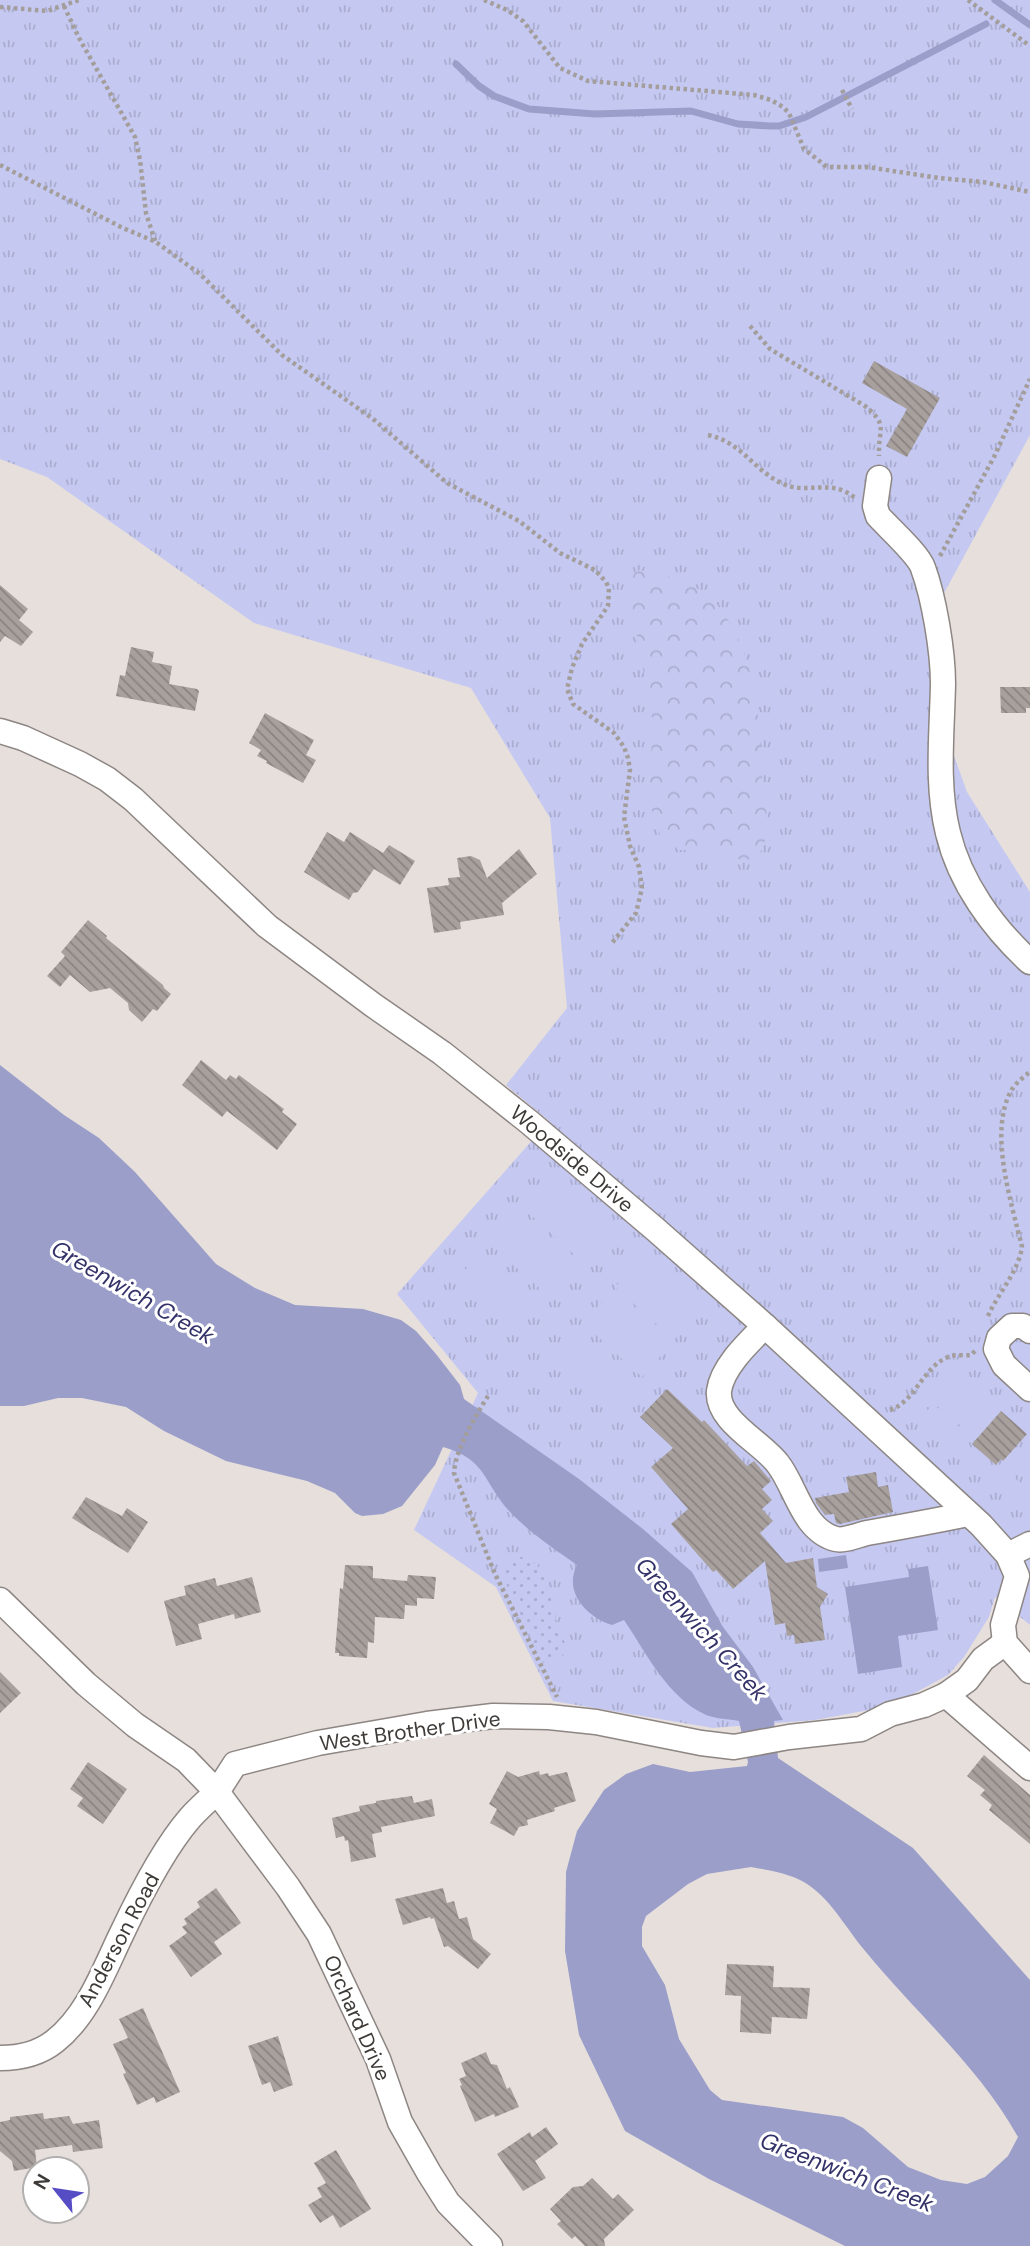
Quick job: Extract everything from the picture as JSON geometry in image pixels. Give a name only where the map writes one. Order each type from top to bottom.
[{"type":"street","points":[[880,478],[875,506],[878,516],[923,565],[936,625],[943,680],[943,792],[948,833],[961,870],[975,897],[1008,942],[1030,962]]},
{"type":"street","name":"Woodside Drive","points":[[0,731],[53,751],[107,779],[142,808],[267,926],[442,1053],[655,1229],[765,1326],[981,1525],[1024,1547],[1003,1625],[1005,1643]]},
{"type":"street","points":[[1028,1322],[1007,1329],[999,1338],[996,1349],[1004,1365],[1030,1389]]},
{"type":"street","points":[[765,1326],[737,1356],[726,1375],[719,1391],[722,1410],[777,1462],[796,1498],[817,1529],[837,1539],[968,1514]]},
{"type":"street","points":[[0,1600],[86,1684],[135,1725],[187,1760],[217,1792]]},
{"type":"street","points":[[1005,1643],[1030,1671]]},
{"type":"street","name":"West Brother Drive","points":[[217,1792],[236,1764],[318,1743],[493,1716],[596,1722],[734,1747],[789,1737],[861,1729],[890,1714],[924,1705],[946,1695],[967,1680],[983,1659],[1005,1643]]},
{"type":"street","points":[[946,1695],[1030,1768]]},
{"type":"street","name":"Anderson Road","points":[[0,2058],[33,2054],[54,2043],[71,2026],[94,1990],[167,1852],[190,1818],[217,1792]]},
{"type":"street","name":"Orchard Drive","points":[[217,1792],[319,1934],[378,2059],[400,2122],[429,2174],[448,2203],[490,2246]]},
{"type":"path","points":[[0,7],[47,11],[79,0]]},
{"type":"path","points":[[484,0],[508,10],[523,21],[560,68],[588,81],[754,95],[771,100],[789,113],[804,149],[827,167],[867,167],[1030,192]]},
{"type":"path","points":[[968,0],[1030,46]]},
{"type":"path","points":[[64,6],[135,137],[146,214],[156,242]]},
{"type":"path","points":[[842,90],[852,109]]},
{"type":"path","points":[[0,166],[156,242],[200,274],[282,355],[372,418],[447,483],[519,521],[560,553],[595,570],[606,582],[609,588],[608,606],[582,644],[567,689],[569,699],[578,709],[614,733],[621,741],[628,758],[630,770],[625,790],[624,817],[630,846],[639,867],[642,888],[636,914],[612,943]]},
{"type":"path","points":[[750,326],[770,349],[865,406],[879,418],[882,423],[878,437],[880,478]]},
{"type":"path","points":[[925,576],[935,565],[994,457],[1030,379]]},
{"type":"path","points":[[708,435],[733,443],[754,464],[782,483],[804,487],[841,488],[878,516]]},
{"type":"path","points":[[984,1326],[1020,1255],[1021,1247],[1004,1177],[1004,1115],[1010,1092],[1030,1072]]},
{"type":"path","points":[[881,1411],[900,1407],[937,1364],[951,1355],[971,1355],[979,1344]]},
{"type":"path","points":[[488,1396],[480,1407],[456,1459],[454,1473],[495,1574],[567,1719]]},
{"type":"green space","points":[[0,0],[1030,0],[1030,435],[943,595],[953,753],[967,792],[1030,892],[1030,1625],[995,1597],[989,1617],[964,1657],[948,1675],[891,1706],[815,1720],[713,1728],[553,1701],[496,1587],[414,1530],[478,1393],[397,1294],[549,1121],[506,1085],[567,1008],[550,818],[471,688],[254,623],[47,477],[0,459]]},
{"type":"green space","points":[[636,570],[676,579],[704,593],[727,618],[739,641],[754,691],[763,796],[768,823],[767,835],[758,858],[742,860],[708,850],[679,850],[661,837],[649,802],[653,723],[627,591]]},
{"type":"green space","points":[[547,1179],[605,1233],[581,1261],[522,1207]]},
{"type":"green space","points":[[514,1215],[573,1269],[548,1296],[489,1243]]},
{"type":"green space","points":[[482,1251],[541,1305],[516,1332],[457,1279]]},
{"type":"green space","points":[[640,1259],[699,1313],[674,1340],[615,1287]]},
{"type":"green space","points":[[607,1296],[666,1350],[642,1377],[583,1323]]},
{"type":"green space","points":[[574,1332],[633,1386],[608,1413],[550,1359]]},
{"type":"green space","points":[[957,1377],[990,1406],[976,1421],[944,1392]]},
{"type":"green space","points":[[933,1404],[966,1433],[952,1448],[920,1419]]},
{"type":"green space","points":[[1008,1472],[1030,1492],[1030,1513],[1027,1517],[994,1487]]},
{"type":"green space","points":[[517,1556],[535,1564],[548,1585],[555,1617],[567,1649],[562,1657],[550,1665],[544,1664],[501,1573]]},
{"type":"water","name":"Greenwich Creek","points":[[0,1065],[64,1115],[99,1138],[135,1172],[216,1264],[255,1288],[295,1305],[363,1309],[401,1320],[416,1331],[436,1354],[460,1385],[464,1399],[579,1479],[692,1572],[723,1627],[753,1667],[783,1720],[774,1721],[778,1758],[913,1848],[1030,1980],[1030,2246],[845,2246],[709,2179],[625,2131],[579,2035],[565,1951],[566,1872],[577,1831],[604,1790],[626,1774],[653,1764],[690,1772],[747,1766],[739,1721],[706,1715],[692,1707],[659,1674],[624,1620],[612,1625],[586,1610],[575,1594],[573,1585],[577,1565],[535,1535],[512,1514],[469,1459],[443,1447],[435,1465],[402,1506],[383,1514],[362,1516],[355,1513],[335,1493],[307,1481],[226,1461],[164,1431],[126,1407],[82,1398],[58,1398],[24,1406],[0,1406]],"holes":[[[751,1867],[796,1878],[821,1895],[885,1975],[985,2088],[1018,2137],[1008,2156],[985,2177],[967,2184],[941,2180],[908,2167],[863,2128],[843,2117],[722,2100],[710,2090],[679,2039],[665,1985],[642,1946],[642,1927],[646,1916],[688,1884],[707,1874]]]},
{"type":"water","points":[[846,1555],[848,1568],[819,1572],[818,1559]]},
{"type":"water","points":[[928,1566],[938,1630],[898,1636],[902,1667],[858,1674],[845,1587],[909,1577],[908,1569]]},
{"type":"building","points":[[874,361],[940,398],[907,457],[886,446],[907,409],[862,383]]},
{"type":"building","points":[[0,585],[28,609],[19,620],[33,632],[21,646],[5,636],[0,642]]},
{"type":"building","points":[[131,647],[154,652],[152,662],[172,666],[169,684],[199,691],[195,711],[116,696],[120,675],[125,676]]},
{"type":"building","points":[[1000,687],[1030,687],[1030,708],[1026,708],[1026,713],[1001,713]]},
{"type":"building","points":[[265,713],[314,740],[306,755],[316,760],[303,783],[266,763],[267,761],[257,756],[261,750],[249,743]]},
{"type":"building","points":[[327,832],[344,842],[350,832],[383,853],[389,845],[415,861],[400,885],[374,869],[349,900],[304,872]]},
{"type":"building","points":[[519,849],[537,874],[502,903],[504,915],[460,922],[461,929],[434,933],[427,888],[449,885],[448,878],[460,877],[457,858],[471,856],[480,860],[487,878]]},
{"type":"building","points":[[88,920],[171,994],[157,1011],[153,1009],[142,1022],[129,1010],[128,1003],[110,988],[90,992],[70,975],[60,987],[47,976],[65,956],[61,952]]},
{"type":"building","points":[[201,1060],[226,1080],[230,1075],[236,1079],[239,1075],[284,1109],[282,1112],[297,1124],[277,1150],[227,1111],[222,1117],[182,1085]]},
{"type":"building","points":[[667,1389],[702,1422],[704,1420],[747,1466],[754,1461],[771,1481],[762,1489],[772,1500],[762,1509],[773,1521],[760,1533],[786,1563],[813,1558],[817,1587],[828,1594],[820,1607],[825,1640],[795,1644],[794,1635],[787,1636],[785,1623],[775,1625],[765,1561],[733,1589],[716,1570],[713,1572],[671,1524],[688,1509],[651,1467],[673,1448],[640,1417]]},
{"type":"building","points":[[1001,1411],[1027,1434],[1003,1461],[1001,1459],[996,1465],[972,1444]]},
{"type":"building","points":[[876,1472],[878,1487],[888,1485],[893,1512],[840,1524],[836,1523],[834,1514],[825,1515],[816,1503],[815,1498],[849,1492],[846,1477]]},
{"type":"building","points":[[86,1497],[122,1516],[127,1508],[148,1522],[128,1553],[72,1518]]},
{"type":"building","points":[[345,1565],[373,1566],[373,1578],[407,1581],[408,1575],[436,1577],[434,1599],[417,1598],[417,1606],[405,1605],[404,1619],[375,1617],[374,1643],[368,1642],[367,1658],[339,1656],[339,1653],[335,1653],[340,1588],[343,1589]]},
{"type":"building","points":[[252,1577],[261,1612],[235,1619],[234,1614],[198,1624],[202,1639],[176,1646],[164,1601],[186,1595],[184,1586],[215,1578],[217,1586]]},
{"type":"building","points":[[0,1672],[21,1693],[0,1713]]},
{"type":"building","points":[[984,1755],[1030,1795],[1030,1844],[989,1810],[992,1805],[980,1795],[985,1790],[967,1776]]},
{"type":"building","points":[[88,1762],[127,1789],[103,1824],[77,1806],[83,1798],[70,1789]]},
{"type":"building","points":[[507,1771],[518,1777],[539,1771],[540,1775],[548,1773],[549,1776],[567,1772],[576,1801],[527,1820],[528,1825],[519,1827],[514,1836],[490,1823],[497,1809],[489,1804]]},
{"type":"building","points":[[412,1796],[414,1803],[432,1799],[435,1816],[381,1827],[382,1832],[372,1834],[376,1857],[351,1862],[348,1840],[345,1841],[344,1836],[336,1838],[332,1818],[360,1811],[359,1806],[376,1801]]},
{"type":"building","points":[[216,1888],[241,1923],[214,1942],[222,1954],[191,1977],[169,1946],[187,1933],[182,1927],[187,1924],[184,1919],[200,1907],[197,1902]]},
{"type":"building","points":[[443,1888],[447,1903],[454,1901],[459,1919],[467,1917],[473,1939],[491,1954],[478,1969],[448,1946],[444,1947],[434,1918],[403,1925],[395,1899]]},
{"type":"building","points":[[727,1964],[774,1966],[773,1987],[810,1988],[807,2019],[772,2017],[771,2034],[740,2032],[741,1996],[725,1995]]},
{"type":"building","points":[[143,2008],[180,2092],[156,2103],[154,2097],[137,2105],[113,2044],[128,2038],[119,2019]]},
{"type":"building","points":[[278,2036],[293,2085],[274,2092],[270,2082],[262,2085],[248,2046]]},
{"type":"building","points":[[486,2052],[491,2064],[497,2065],[507,2089],[510,2087],[519,2107],[475,2122],[460,2086],[462,2085],[459,2079],[466,2076],[461,2063]]},
{"type":"building","points":[[43,2113],[44,2119],[69,2116],[73,2124],[99,2120],[103,2148],[73,2152],[72,2145],[35,2150],[36,2155],[21,2155],[21,2170],[14,2171],[12,2161],[0,2151],[0,2122],[10,2120],[10,2117]]},
{"type":"building","points":[[546,2127],[558,2144],[535,2161],[546,2178],[523,2191],[497,2154],[530,2132],[532,2137]]},
{"type":"building","points":[[336,2150],[371,2209],[340,2228],[333,2215],[320,2223],[308,2205],[322,2197],[317,2188],[326,2183],[314,2163]]},
{"type":"building","points":[[592,2178],[613,2199],[618,2194],[634,2210],[604,2239],[605,2246],[585,2246],[575,2236],[572,2239],[557,2224],[561,2221],[550,2209],[573,2187],[583,2186]]},
{"type":"waterway","points":[[995,0],[1030,25]]},
{"type":"waterway","points":[[456,64],[494,96],[529,109],[595,114],[691,111],[738,124],[779,126],[806,117],[986,24]]}]
